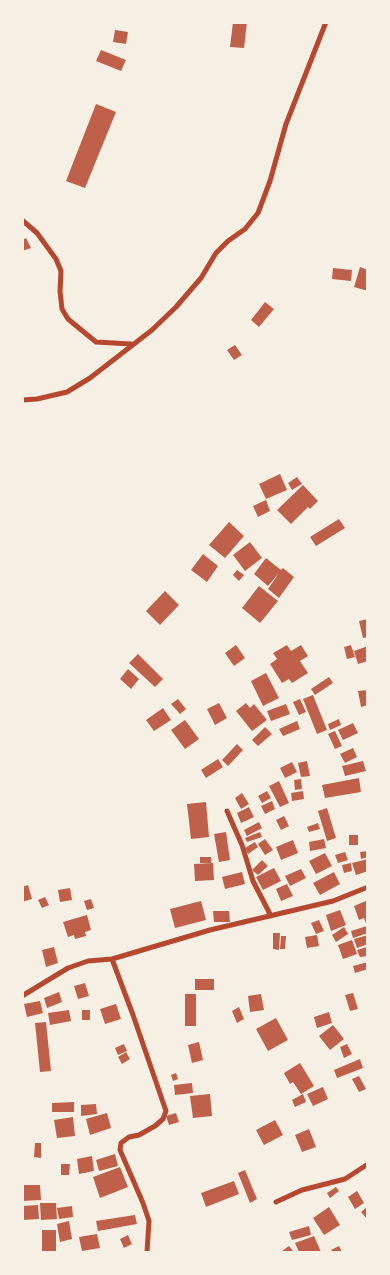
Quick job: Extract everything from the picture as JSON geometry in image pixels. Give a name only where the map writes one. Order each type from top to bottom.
[{"type":"street","points":[[22,400],[37,399],[68,392],[90,378],[152,330],[176,307],[201,278],[216,253],[228,240],[246,229],[258,214],[270,181],[286,124],[326,22]]},
{"type":"street","points":[[22,220],[37,233],[56,259],[62,271],[60,291],[62,309],[68,319],[96,342],[132,344]]},
{"type":"street","points":[[226,811],[242,845],[253,881],[271,916]]},
{"type":"street","points":[[22,996],[68,968],[88,961],[112,959],[210,930],[333,900],[368,887]]},
{"type":"street","points":[[112,959],[134,1014],[166,1111],[163,1119],[155,1126],[139,1135],[128,1137],[121,1143],[120,1150],[144,1203],[149,1221],[147,1252]]},
{"type":"street","points":[[276,1202],[302,1190],[345,1179],[368,1164]]},
{"type":"building","points":[[233,22],[247,22],[244,48],[230,47]]},
{"type":"building","points":[[115,30],[128,32],[126,44],[113,42]]},
{"type":"building","points":[[101,50],[126,60],[121,71],[96,61]]},
{"type":"building","points":[[96,104],[116,112],[85,188],[66,181]]},
{"type":"building","points":[[26,238],[31,248],[22,251],[22,240]]},
{"type":"building","points":[[360,267],[368,270],[368,291],[354,287]]},
{"type":"building","points":[[333,268],[352,270],[351,281],[332,279]]},
{"type":"building","points":[[265,302],[274,309],[259,327],[251,320]]},
{"type":"building","points":[[235,345],[242,355],[234,360],[227,350]]},
{"type":"building","points":[[280,474],[287,490],[266,499],[259,484]]},
{"type":"building","points":[[297,477],[302,484],[292,490],[288,483]]},
{"type":"building","points":[[303,485],[318,501],[310,509],[308,507],[291,524],[277,510]]},
{"type":"building","points":[[266,500],[270,511],[258,517],[253,506]]},
{"type":"building","points":[[339,519],[345,528],[316,546],[310,537]]},
{"type":"building","points":[[229,522],[244,536],[225,558],[209,545]]},
{"type":"building","points":[[250,542],[262,558],[245,571],[233,555]]},
{"type":"building","points":[[203,554],[218,566],[207,582],[191,570]]},
{"type":"building","points":[[266,558],[281,570],[283,568],[294,577],[279,598],[268,589],[279,573],[268,586],[254,574]]},
{"type":"building","points":[[237,570],[244,575],[239,581],[233,575]]},
{"type":"building","points":[[259,586],[278,601],[260,623],[242,608]]},
{"type":"building","points":[[165,591],[179,605],[160,625],[146,611]]},
{"type":"building","points":[[368,619],[368,637],[363,638],[359,621]]},
{"type":"building","points":[[236,645],[245,658],[234,666],[225,653]]},
{"type":"building","points":[[287,645],[291,651],[301,645],[308,656],[300,661],[308,673],[292,683],[289,679],[282,683],[270,664],[277,659],[273,653]]},
{"type":"building","points":[[351,645],[355,657],[347,659],[344,647]]},
{"type":"building","points":[[368,646],[368,661],[358,664],[354,651]]},
{"type":"building","points":[[138,654],[163,679],[155,687],[129,663]]},
{"type":"building","points":[[128,669],[139,679],[131,689],[120,679]]},
{"type":"building","points":[[266,673],[279,698],[263,706],[251,681]]},
{"type":"building","points":[[329,677],[333,683],[315,695],[311,689]]},
{"type":"building","points":[[368,690],[368,705],[361,707],[358,691]]},
{"type":"building","points":[[313,695],[327,730],[317,734],[303,699]]},
{"type":"building","points":[[178,699],[186,709],[180,714],[171,704]]},
{"type":"building","points":[[300,699],[306,712],[299,715],[293,702]]},
{"type":"building","points":[[219,703],[227,718],[215,725],[207,709]]},
{"type":"building","points":[[246,703],[250,708],[254,704],[267,720],[252,731],[236,711]]},
{"type":"building","points":[[286,704],[290,714],[271,721],[267,711]]},
{"type":"building","points":[[163,708],[171,720],[154,731],[146,720]]},
{"type":"building","points":[[339,719],[341,725],[330,730],[328,724]]},
{"type":"building","points":[[185,720],[199,739],[185,749],[171,730]]},
{"type":"building","points":[[297,721],[300,729],[283,736],[279,729]]},
{"type":"building","points":[[353,723],[358,733],[343,740],[338,730]]},
{"type":"building","points":[[265,727],[272,734],[258,746],[252,740]]},
{"type":"building","points":[[335,731],[342,746],[335,749],[328,734]]},
{"type":"building","points":[[237,744],[243,750],[228,766],[222,760]]},
{"type":"building","points":[[353,748],[357,757],[345,763],[340,754]]},
{"type":"building","points":[[218,759],[223,767],[206,778],[201,770]]},
{"type":"building","points":[[307,761],[310,776],[301,777],[298,763]]},
{"type":"building","points":[[363,761],[366,771],[345,776],[342,766]]},
{"type":"building","points":[[292,762],[297,772],[285,778],[280,768]]},
{"type":"building","points":[[359,778],[361,792],[325,798],[322,785]]},
{"type":"building","points":[[301,779],[302,789],[295,790],[294,780]]},
{"type":"building","points":[[279,781],[289,803],[280,807],[269,786]]},
{"type":"building","points":[[267,791],[271,798],[262,803],[258,796]]},
{"type":"building","points":[[303,791],[304,799],[292,801],[291,793]]},
{"type":"building","points":[[242,793],[249,804],[241,809],[235,798]]},
{"type":"building","points":[[272,801],[275,809],[265,814],[261,806]]},
{"type":"building","points":[[206,802],[209,837],[191,839],[187,804]]},
{"type":"building","points":[[249,807],[254,817],[241,823],[237,813]]},
{"type":"building","points":[[327,808],[336,838],[327,841],[318,811]]},
{"type":"building","points":[[284,816],[289,826],[281,830],[276,820]]},
{"type":"building","points":[[259,822],[262,828],[247,836],[244,830]]},
{"type":"building","points":[[318,823],[320,829],[309,832],[307,827]]},
{"type":"building","points":[[226,832],[230,860],[219,862],[214,834]]},
{"type":"building","points":[[260,832],[262,837],[247,842],[245,838]]},
{"type":"building","points":[[349,835],[358,835],[358,845],[349,845]]},
{"type":"building","points":[[265,839],[273,850],[265,855],[258,844]]},
{"type":"building","points":[[324,839],[326,848],[310,851],[309,842]]},
{"type":"building","points":[[293,840],[298,853],[281,860],[276,847]]},
{"type":"building","points":[[255,842],[258,847],[248,854],[245,848]]},
{"type":"building","points":[[368,851],[368,857],[361,859],[360,852]]},
{"type":"building","points":[[345,852],[348,860],[338,863],[335,855]]},
{"type":"building","points":[[325,853],[332,866],[316,874],[309,861]]},
{"type":"building","points":[[200,857],[211,857],[211,863],[200,863]]},
{"type":"building","points":[[368,859],[368,871],[356,875],[352,863]]},
{"type":"building","points":[[262,860],[268,866],[258,875],[252,870]]},
{"type":"building","points":[[213,863],[214,880],[195,881],[194,864]]},
{"type":"building","points":[[351,863],[352,871],[344,873],[342,865]]},
{"type":"building","points":[[274,868],[281,881],[263,890],[256,877]]},
{"type":"building","points":[[301,869],[306,878],[290,886],[285,876]]},
{"type":"building","points":[[242,872],[245,884],[225,889],[222,877]]},
{"type":"building","points":[[334,872],[340,884],[320,895],[313,883]]},
{"type":"building","points":[[287,884],[293,896],[281,901],[276,889]]},
{"type":"building","points":[[28,885],[32,899],[22,902],[22,887]]},
{"type":"building","points":[[70,888],[72,900],[60,902],[58,890]]},
{"type":"building","points":[[45,897],[49,905],[42,908],[38,900]]},
{"type":"building","points":[[91,899],[94,908],[87,910],[84,901]]},
{"type":"building","points":[[201,901],[206,920],[175,928],[170,909]]},
{"type":"building","points":[[366,901],[368,933],[353,938],[351,931],[367,926],[364,918],[359,920],[354,906]]},
{"type":"building","points":[[340,910],[346,925],[331,931],[326,915]]},
{"type":"building","points":[[213,911],[229,911],[230,922],[214,922]]},
{"type":"building","points":[[87,915],[91,930],[85,932],[86,936],[75,939],[74,935],[68,937],[63,922]]},
{"type":"building","points":[[319,920],[324,931],[316,934],[311,923]]},
{"type":"building","points":[[344,927],[348,934],[336,942],[332,935]]},
{"type":"building","points":[[273,933],[280,933],[279,950],[273,949]]},
{"type":"building","points":[[317,935],[319,946],[307,948],[305,937]]},
{"type":"building","points":[[368,935],[368,944],[357,948],[354,939]]},
{"type":"building","points":[[281,936],[286,936],[285,949],[280,949]]},
{"type":"building","points":[[352,940],[357,954],[343,959],[338,945]]},
{"type":"building","points":[[54,947],[58,963],[46,967],[42,950]]},
{"type":"building","points":[[367,947],[368,956],[360,957],[357,950]]},
{"type":"building","points":[[368,962],[368,969],[355,973],[353,966]]},
{"type":"building","points":[[195,979],[214,979],[214,990],[195,990]]},
{"type":"building","points":[[85,983],[89,996],[78,999],[74,986]]},
{"type":"building","points":[[59,992],[62,1002],[47,1008],[44,998]]},
{"type":"building","points":[[353,993],[358,1009],[350,1011],[345,995]]},
{"type":"building","points":[[185,994],[196,994],[196,1026],[185,1026]]},
{"type":"building","points":[[261,994],[264,1010],[250,1012],[248,996]]},
{"type":"building","points":[[40,1001],[43,1013],[27,1017],[24,1004]]},
{"type":"building","points":[[116,1004],[121,1019],[105,1024],[100,1009]]},
{"type":"building","points":[[239,1007],[244,1019],[237,1023],[232,1011]]},
{"type":"building","points":[[69,1010],[71,1021],[50,1025],[48,1013]]},
{"type":"building","points":[[82,1010],[90,1010],[90,1020],[82,1020]]},
{"type":"building","points":[[329,1012],[332,1023],[317,1028],[314,1017]]},
{"type":"building","points":[[276,1018],[288,1040],[268,1051],[256,1029]]},
{"type":"building","points":[[46,1022],[51,1071],[40,1072],[35,1023]]},
{"type":"building","points":[[333,1025],[344,1039],[330,1050],[319,1036]]},
{"type":"building","points":[[199,1042],[203,1060],[192,1063],[188,1045]]},
{"type":"building","points":[[124,1044],[127,1051],[118,1055],[115,1048]]},
{"type":"building","points":[[347,1044],[352,1054],[344,1058],[340,1047]]},
{"type":"building","points":[[126,1052],[130,1059],[122,1064],[118,1057]]},
{"type":"building","points":[[360,1059],[363,1068],[337,1078],[334,1070]]},
{"type":"building","points":[[300,1063],[314,1086],[301,1094],[293,1082],[290,1084],[284,1073]]},
{"type":"building","points":[[176,1073],[178,1079],[173,1081],[171,1075]]},
{"type":"building","points":[[359,1076],[366,1089],[359,1092],[352,1079]]},
{"type":"building","points":[[192,1083],[193,1093],[175,1095],[174,1085]]},
{"type":"building","points":[[323,1087],[328,1099],[313,1106],[307,1094]]},
{"type":"building","points":[[210,1094],[212,1116],[193,1118],[190,1096]]},
{"type":"building","points":[[303,1094],[306,1102],[295,1107],[292,1100]]},
{"type":"building","points":[[74,1102],[74,1112],[52,1112],[52,1103]]},
{"type":"building","points":[[96,1104],[97,1114],[81,1116],[81,1105]]},
{"type":"building","points":[[107,1113],[111,1128],[90,1135],[86,1119]]},
{"type":"building","points":[[176,1113],[179,1122],[169,1125],[166,1116]]},
{"type":"building","points":[[73,1117],[75,1136],[57,1138],[54,1120]]},
{"type":"building","points":[[275,1120],[283,1135],[264,1145],[256,1130]]},
{"type":"building","points":[[309,1129],[316,1147],[302,1152],[295,1135]]},
{"type":"building","points":[[35,1143],[41,1143],[41,1158],[34,1157]]},
{"type":"building","points":[[115,1154],[118,1166],[99,1171],[96,1160]]},
{"type":"building","points":[[92,1156],[94,1171],[79,1174],[77,1159]]},
{"type":"building","points":[[61,1164],[70,1164],[69,1175],[61,1175]]},
{"type":"building","points":[[120,1167],[128,1187],[100,1198],[93,1177]]},
{"type":"building","points":[[245,1170],[257,1199],[250,1203],[238,1173]]},
{"type":"building","points":[[234,1181],[239,1194],[206,1207],[201,1193]]},
{"type":"building","points":[[22,1185],[40,1185],[41,1200],[22,1201]]},
{"type":"building","points":[[336,1187],[339,1191],[330,1198],[327,1193]]},
{"type":"building","points":[[357,1191],[364,1203],[355,1209],[348,1197]]},
{"type":"building","points":[[40,1203],[56,1203],[57,1219],[41,1220]]},
{"type":"building","points":[[38,1205],[39,1219],[22,1220],[22,1206]]},
{"type":"building","points":[[72,1206],[73,1217],[59,1219],[57,1208]]},
{"type":"building","points":[[368,1206],[368,1220],[361,1212]]},
{"type":"building","points":[[329,1207],[340,1225],[324,1235],[313,1218]]},
{"type":"building","points":[[135,1215],[137,1224],[98,1231],[96,1221]]},
{"type":"building","points":[[69,1221],[72,1239],[60,1242],[57,1224]]},
{"type":"building","points":[[309,1226],[311,1235],[292,1240],[289,1232]]},
{"type":"building","points":[[42,1230],[56,1230],[56,1252],[42,1252]]},
{"type":"building","points":[[97,1234],[100,1248],[82,1251],[79,1237]]},
{"type":"building","points":[[128,1235],[132,1244],[124,1248],[120,1239]]},
{"type":"building","points":[[314,1236],[321,1252],[299,1252],[295,1243]]},
{"type":"building","points":[[289,1246],[294,1252],[282,1251]]},
{"type":"building","points":[[339,1246],[342,1252],[332,1252],[331,1250]]}]
